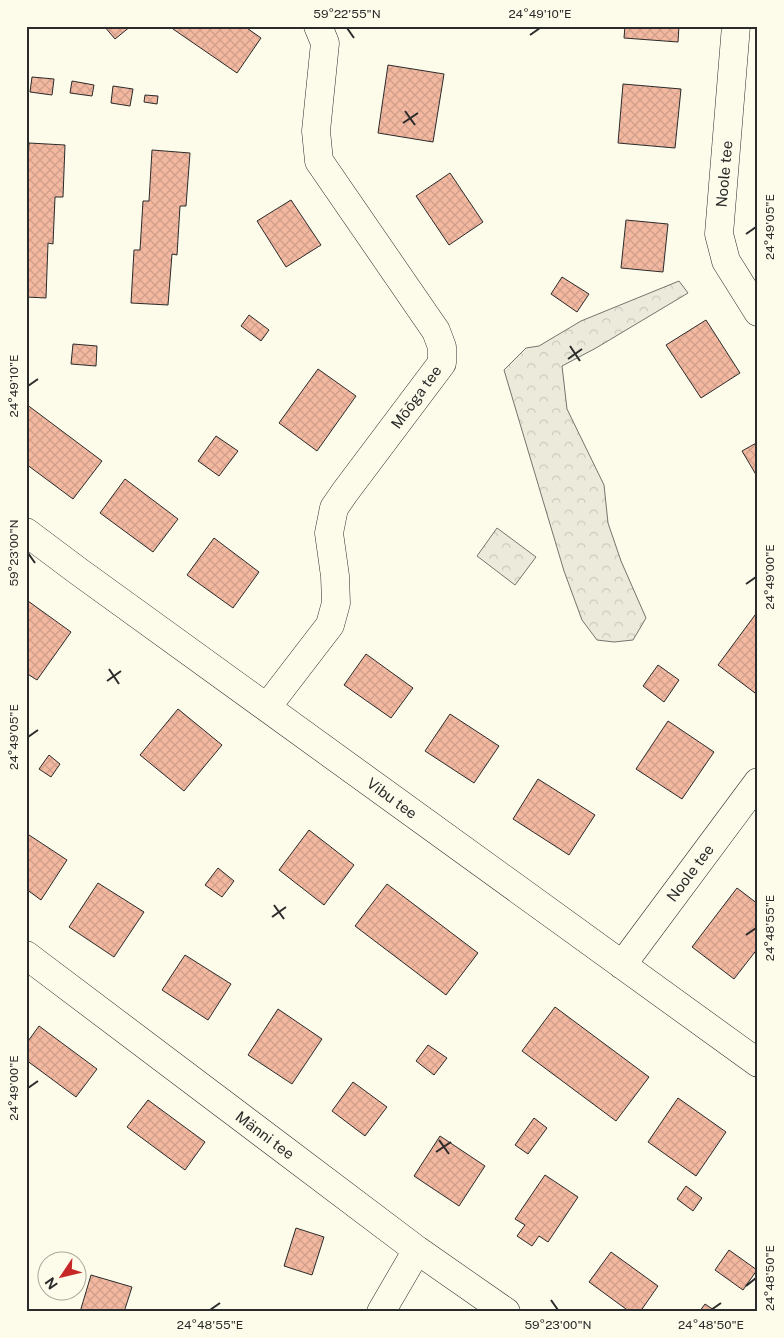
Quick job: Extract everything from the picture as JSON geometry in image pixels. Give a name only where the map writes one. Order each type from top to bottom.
[{"type":"street","name":"Mõõga tee","points":[[267,707],[330,625],[336,603],[335,576],[329,533],[334,508],[442,363],[442,347],[436,331],[319,161],[316,131],[326,43],[318,26]]},
{"type":"street","name":"Noole tee","points":[[736,26],[719,234],[726,261],[758,312]]},
{"type":"street","name":"Vibu tee","points":[[26,532],[758,1063]]},
{"type":"street","name":"Noole tee","points":[[622,965],[758,782]]},
{"type":"street","name":"Männi tee","points":[[26,955],[417,1250],[506,1312]]},
{"type":"street","points":[[381,1312],[417,1250]]},
{"type":"green space","points":[[679,281],[688,293],[562,366],[567,409],[604,485],[608,523],[621,561],[646,618],[633,640],[614,642],[597,640],[582,620],[564,571],[504,370],[526,348],[539,346],[581,321]]},
{"type":"green space","points":[[497,528],[536,557],[515,585],[477,556]]},
{"type":"building","points":[[104,26],[131,26],[115,39]]},
{"type":"building","points":[[175,26],[244,26],[261,38],[237,73],[173,29]]},
{"type":"building","points":[[625,26],[679,26],[678,42],[624,38]]},
{"type":"building","points":[[388,65],[444,74],[433,142],[378,133]]},
{"type":"building","points":[[32,77],[54,79],[52,95],[30,92]]},
{"type":"building","points":[[72,81],[94,85],[92,96],[70,93]]},
{"type":"building","points":[[623,84],[681,89],[675,148],[618,143]]},
{"type":"building","points":[[113,86],[133,89],[130,106],[111,103]]},
{"type":"building","points":[[145,95],[158,96],[157,104],[144,102]]},
{"type":"building","points":[[29,143],[65,145],[63,197],[55,197],[53,244],[48,243],[46,298],[26,297],[26,191]]},
{"type":"building","points":[[152,150],[190,153],[186,206],[180,206],[177,255],[172,254],[168,305],[131,303],[134,250],[140,250],[143,201],[149,201]]},
{"type":"building","points":[[450,173],[483,222],[449,245],[416,196]]},
{"type":"building","points":[[291,200],[321,245],[286,267],[257,221]]},
{"type":"building","points":[[626,220],[668,224],[663,272],[621,268]]},
{"type":"building","points":[[562,277],[589,294],[577,312],[551,294]]},
{"type":"building","points":[[249,315],[269,330],[261,341],[241,326]]},
{"type":"building","points":[[706,320],[740,373],[701,398],[666,345]]},
{"type":"building","points":[[73,344],[97,346],[96,366],[71,364]]},
{"type":"building","points":[[318,369],[356,396],[317,451],[279,423]]},
{"type":"building","points":[[26,404],[102,461],[73,499],[26,464]]},
{"type":"building","points":[[216,436],[238,451],[219,476],[198,461]]},
{"type":"building","points":[[758,442],[758,478],[742,451]]},
{"type":"building","points":[[125,479],[178,519],[153,552],[100,513]]},
{"type":"building","points":[[214,538],[259,572],[233,608],[187,575]]},
{"type":"building","points":[[28,601],[71,632],[37,680],[26,673],[26,603]]},
{"type":"building","points":[[758,611],[758,690],[755,693],[718,665]]},
{"type":"building","points":[[366,654],[413,688],[391,718],[344,685]]},
{"type":"building","points":[[658,665],[679,680],[664,702],[643,686]]},
{"type":"building","points":[[178,709],[222,745],[184,791],[140,755]]},
{"type":"building","points":[[450,714],[499,746],[474,783],[425,751]]},
{"type":"building","points":[[668,721],[714,752],[682,799],[636,769]]},
{"type":"building","points":[[49,755],[60,764],[51,777],[39,769]]},
{"type":"building","points":[[538,779],[595,815],[569,855],[513,819]]},
{"type":"building","points":[[309,830],[354,865],[324,905],[279,870]]},
{"type":"building","points":[[26,833],[67,860],[41,900],[26,889]]},
{"type":"building","points":[[218,868],[234,881],[222,897],[205,885]]},
{"type":"building","points":[[98,883],[144,912],[114,957],[69,927]]},
{"type":"building","points":[[387,884],[478,953],[446,995],[355,926]]},
{"type":"building","points":[[737,888],[758,904],[758,948],[734,979],[692,947]]},
{"type":"building","points":[[185,955],[231,984],[208,1020],[162,990]]},
{"type":"building","points":[[555,1007],[649,1077],[616,1121],[522,1051]]},
{"type":"building","points":[[278,1009],[322,1039],[292,1084],[248,1055]]},
{"type":"building","points":[[39,1026],[97,1069],[76,1097],[26,1060],[26,1044]]},
{"type":"building","points":[[428,1045],[447,1058],[434,1075],[416,1061]]},
{"type":"building","points":[[353,1082],[387,1107],[365,1136],[332,1111]]},
{"type":"building","points":[[678,1098],[726,1132],[696,1176],[648,1142]]},
{"type":"building","points":[[148,1100],[205,1142],[185,1170],[127,1127]]},
{"type":"building","points":[[534,1118],[547,1128],[528,1154],[515,1145]]},
{"type":"building","points":[[440,1136],[485,1166],[459,1206],[414,1176]]},
{"type":"building","points":[[545,1175],[578,1197],[548,1242],[539,1236],[532,1246],[517,1236],[525,1225],[515,1219]]},
{"type":"building","points":[[686,1186],[702,1198],[693,1211],[677,1199]]},
{"type":"building","points":[[296,1228],[324,1237],[312,1275],[284,1266]]},
{"type":"building","points":[[729,1250],[757,1270],[743,1290],[715,1270]]},
{"type":"building","points":[[611,1252],[658,1286],[640,1312],[630,1312],[589,1282]]},
{"type":"building","points":[[91,1275],[132,1287],[124,1312],[80,1312],[84,1300],[88,1300],[88,1285]]},
{"type":"building","points":[[705,1304],[717,1312],[699,1312]]}]
